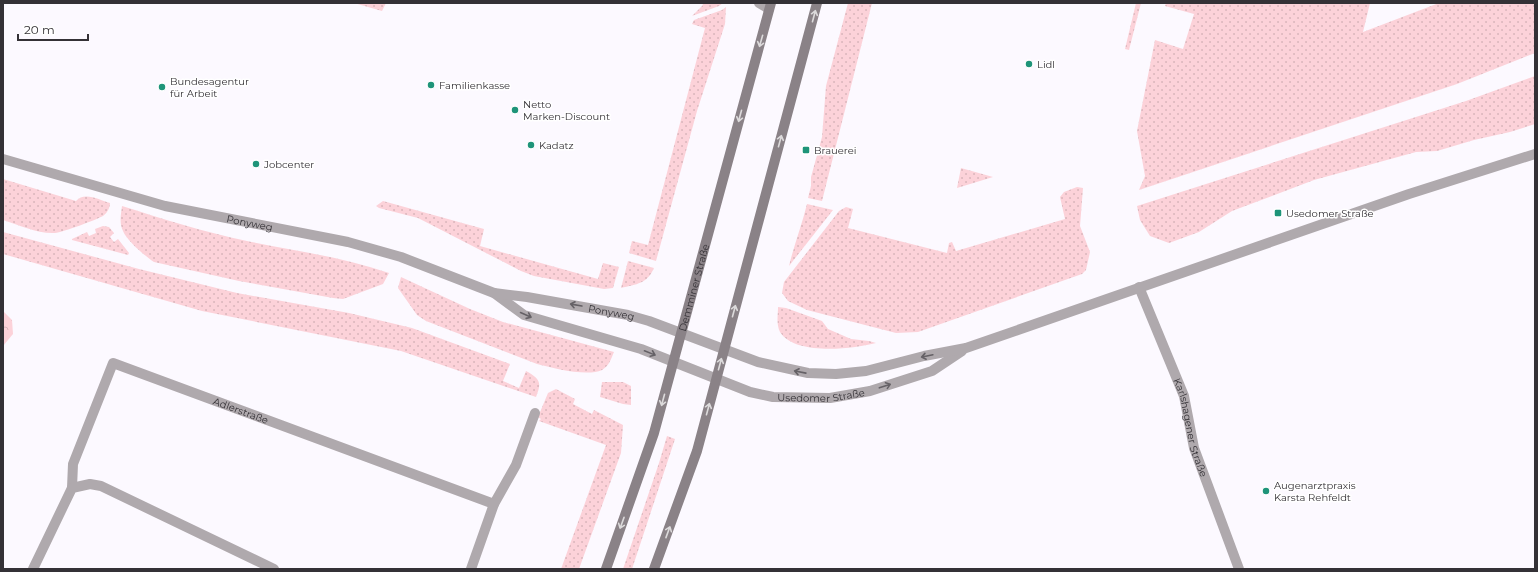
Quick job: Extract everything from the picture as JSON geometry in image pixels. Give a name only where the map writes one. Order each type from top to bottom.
[{"type":"main road","points":[[654,569],[697,451],[817,3]]},
{"type":"main road","name":"Demminer Straße","points":[[606,569],[654,433],[770,6]]},
{"type":"street","points":[[760,3],[770,6]]},
{"type":"street","name":"Usedomer Straße","points":[[724,349],[758,362],[780,368],[808,373],[836,374],[866,371],[924,356],[966,348],[1408,194],[1535,154]]},
{"type":"street","name":"Ponyweg","points":[[3,159],[165,206],[368,247],[401,257],[494,293],[524,315],[641,349],[673,362]]},
{"type":"street","name":"Karlshagener Straße","points":[[1139,287],[1184,396],[1194,448],[1239,569]]},
{"type":"street","name":"Ponyweg","points":[[494,293],[527,296],[628,315],[649,321],[724,349]]},
{"type":"street","name":"Usedomer Straße","points":[[673,362],[750,392],[773,397],[830,398],[870,391],[932,371],[966,348]]},
{"type":"street","name":"Adlerstraße","points":[[33,569],[72,488],[73,464],[113,362],[494,504]]},
{"type":"street","points":[[471,569],[494,504],[516,465],[535,413]]},
{"type":"street","points":[[72,488],[90,484],[101,486],[274,569]]},
{"type":"green space","points":[[354,3],[386,3],[382,11]]},
{"type":"green space","points":[[702,3],[723,3],[719,6],[692,16],[703,5]]},
{"type":"green space","points":[[848,3],[872,3],[822,201],[808,198],[811,186],[811,177],[822,137],[826,86]]},
{"type":"green space","points":[[1136,3],[1141,3],[1129,50],[1125,49]]},
{"type":"green space","points":[[1166,3],[1370,3],[1363,32],[1439,3],[1535,3],[1535,53],[1457,84],[1139,190],[1145,176],[1137,131],[1155,40],[1183,49],[1194,14],[1165,6]]},
{"type":"green space","points":[[726,7],[725,24],[697,111],[656,261],[629,253],[632,241],[648,245],[705,28],[692,24],[694,20],[722,10]]},
{"type":"green space","points":[[1535,76],[1535,124],[1437,151],[1416,152],[1314,180],[1232,211],[1199,232],[1169,243],[1150,236],[1140,220],[1137,206],[1466,101]]},
{"type":"green space","points":[[961,168],[993,177],[957,188]]},
{"type":"green space","points":[[3,179],[76,201],[79,198],[88,196],[110,203],[107,212],[103,216],[87,223],[55,233],[35,231],[3,220]]},
{"type":"green space","points":[[1077,187],[1083,188],[1080,226],[1090,252],[1086,270],[1082,274],[918,332],[896,333],[807,310],[788,301],[782,293],[784,282],[839,211],[846,207],[853,209],[848,228],[947,253],[949,243],[952,242],[956,251],[1065,219],[1060,197],[1064,192]]},
{"type":"green space","points":[[383,201],[484,229],[480,246],[598,279],[603,263],[619,267],[613,288],[604,289],[534,276],[521,271],[418,218],[376,206]]},
{"type":"green space","points":[[807,204],[833,210],[789,266],[803,220]]},
{"type":"green space","points":[[122,206],[215,234],[337,258],[389,273],[383,284],[343,299],[239,281],[154,262],[137,248],[125,235],[121,222]]},
{"type":"green space","points":[[103,226],[109,227],[114,233],[110,237],[114,242],[118,239],[129,253],[128,255],[72,240],[87,232],[89,236],[96,233],[95,229]]},
{"type":"green space","points":[[3,232],[139,269],[237,293],[349,313],[412,328],[510,364],[503,381],[519,388],[526,371],[537,379],[539,384],[538,392],[536,397],[401,351],[202,311],[3,254]]},
{"type":"green space","points":[[628,261],[654,268],[645,280],[637,284],[621,288]]},
{"type":"green space","points":[[401,277],[470,309],[503,322],[614,352],[610,362],[602,370],[596,372],[588,373],[570,371],[537,364],[426,321],[417,315],[398,288]]},
{"type":"green space","points":[[778,307],[786,308],[822,321],[828,329],[851,339],[876,343],[853,347],[825,349],[798,345],[787,340],[780,332],[778,323]]},
{"type":"green space","points":[[3,311],[12,320],[13,334],[3,346]]},
{"type":"green space","points":[[602,382],[623,382],[631,386],[631,405],[600,397]]},
{"type":"green space","points":[[556,389],[575,399],[573,404],[592,414],[594,410],[623,425],[621,453],[579,569],[561,569],[606,445],[539,421],[541,419],[538,417],[548,393]]},
{"type":"green space","points":[[667,436],[675,439],[632,569],[623,569],[659,463]]},
{"type":"place","name":"Lidl","points":[[1029,64]]},
{"type":"place","name":"Familienkasse","points":[[431,85]]},
{"type":"place","name":"Bundesagentur für Arbeit","points":[[162,87]]},
{"type":"place","name":"Netto Marken-Discount","points":[[515,110]]},
{"type":"place","name":"Kadatz","points":[[531,145]]},
{"type":"place","name":"Brauerei","points":[[806,150]]},
{"type":"place","name":"Jobcenter","points":[[256,164]]},
{"type":"place","name":"Usedomer Straße","points":[[1278,213]]},
{"type":"place","name":"Augenarztpraxis Karsta Rehfeldt","points":[[1266,491]]}]
